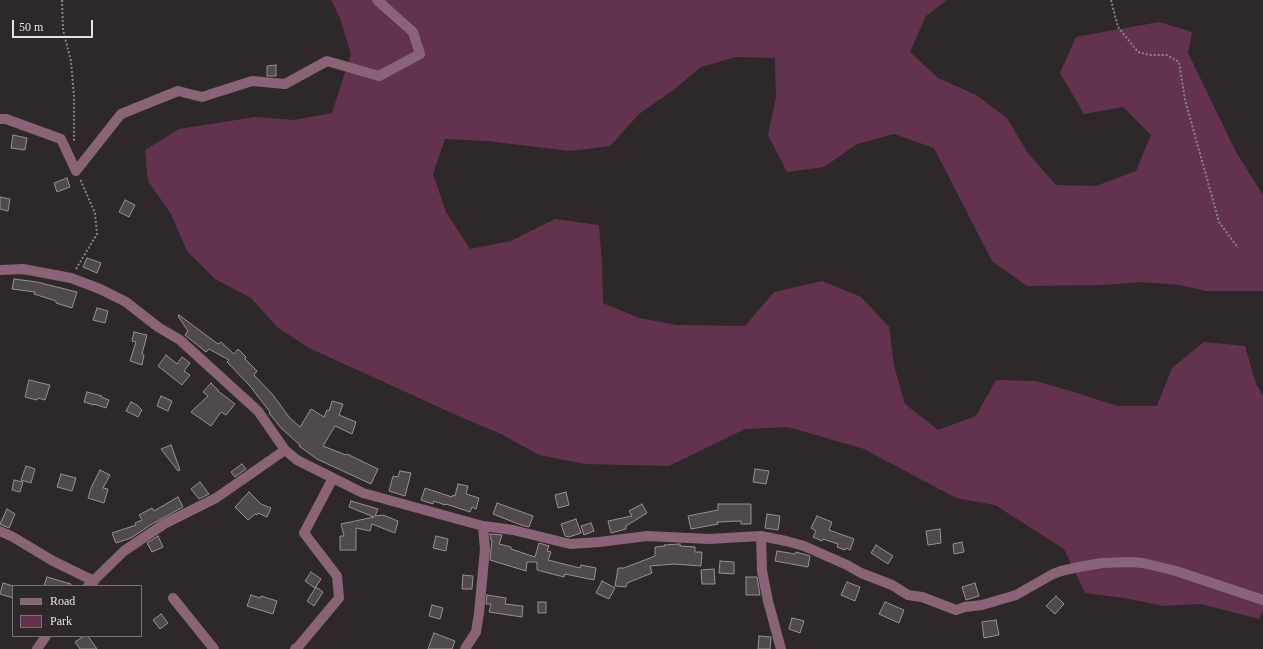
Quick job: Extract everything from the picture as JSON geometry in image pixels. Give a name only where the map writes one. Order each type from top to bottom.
[{"type":"street","points":[[0,119],[6,119],[61,140],[76,171],[121,114],[178,91],[202,97],[252,81],[286,84],[327,61],[379,76],[420,54],[413,32],[377,0]]},
{"type":"street","points":[[0,270],[23,269],[71,278],[100,289],[126,302],[158,326],[180,340],[258,411],[285,450],[297,460],[363,493],[483,526],[513,530],[570,544],[647,536],[709,539],[761,536],[804,546],[846,564],[861,573],[892,585],[908,594],[922,597],[956,610],[965,607],[982,605],[1016,595],[1061,571],[1102,563],[1130,562],[1176,571],[1263,600]]},
{"type":"street","points":[[0,531],[13,537],[91,583],[124,551],[164,524],[216,498],[285,450]]},
{"type":"street","points":[[295,649],[339,598],[337,576],[304,533],[333,478]]},
{"type":"street","points":[[465,649],[476,632],[479,613],[485,549],[483,526]]},
{"type":"street","points":[[761,536],[762,571],[768,601],[781,649]]},
{"type":"street","points":[[173,598],[214,649]]},
{"type":"street","points":[[37,649],[45,637]]},
{"type":"path","points":[[62,0],[63,30],[71,61],[74,96],[74,145]]},
{"type":"path","points":[[1111,0],[1118,27],[1138,52],[1149,55],[1167,55],[1179,62],[1185,100],[1219,222],[1238,248]]},
{"type":"path","points":[[71,278],[97,234],[95,213],[76,171]]},
{"type":"green space","points":[[331,0],[947,0],[926,16],[910,52],[938,78],[976,95],[1007,118],[1027,152],[1056,185],[1096,186],[1136,171],[1151,135],[1123,107],[1084,114],[1060,73],[1076,37],[1159,22],[1192,32],[1188,53],[1236,152],[1263,195],[1263,291],[1206,291],[1180,285],[1142,282],[1104,285],[1027,286],[992,261],[934,148],[894,134],[857,144],[824,167],[787,172],[768,135],[776,97],[775,58],[736,57],[701,67],[672,91],[639,114],[610,146],[570,151],[487,141],[445,139],[433,174],[446,212],[470,249],[511,241],[555,219],[599,225],[603,303],[639,318],[677,325],[745,326],[774,292],[822,281],[861,297],[889,327],[894,366],[905,404],[938,430],[976,416],[996,380],[1036,381],[1117,406],[1157,406],[1172,368],[1204,342],[1245,346],[1256,384],[1263,396],[1263,610],[1259,619],[1201,604],[1164,606],[1124,598],[1085,593],[1064,549],[995,505],[956,498],[864,449],[788,427],[745,429],[669,466],[585,464],[539,455],[501,434],[309,348],[277,327],[251,298],[215,279],[187,251],[171,214],[148,181],[145,150],[179,129],[255,117],[294,120],[332,113],[351,54],[340,18]]},
{"type":"building","points":[[276,65],[276,76],[267,76],[267,66]]},
{"type":"building","points":[[13,135],[27,138],[25,150],[11,148]]},
{"type":"building","points":[[67,178],[70,187],[57,192],[54,183]]},
{"type":"building","points":[[0,197],[10,199],[8,211],[0,209]]},
{"type":"building","points":[[125,200],[135,205],[129,217],[119,212]]},
{"type":"building","points":[[87,258],[101,263],[97,273],[83,267]]},
{"type":"building","points":[[14,279],[37,282],[77,292],[72,308],[34,294],[35,292],[12,289]]},
{"type":"building","points":[[97,308],[108,311],[105,323],[93,320]]},
{"type":"building","points":[[179,315],[218,344],[221,342],[234,354],[238,349],[246,357],[245,359],[257,371],[254,375],[273,395],[289,417],[300,427],[311,409],[324,417],[327,410],[329,411],[332,401],[343,404],[339,415],[356,422],[352,434],[335,426],[323,446],[346,455],[347,454],[378,469],[371,484],[317,459],[299,446],[300,445],[282,429],[250,386],[227,362],[229,360],[209,349],[206,352],[185,335],[188,331],[178,316]]},
{"type":"building","points":[[134,332],[147,335],[142,354],[144,355],[142,365],[130,361],[136,342],[132,341]]},
{"type":"building","points":[[166,355],[177,364],[182,357],[190,363],[184,371],[190,375],[182,385],[158,366]]},
{"type":"building","points":[[29,380],[50,385],[45,400],[25,397]]},
{"type":"building","points":[[211,383],[218,391],[235,404],[226,415],[221,412],[211,426],[191,412],[208,396],[203,392]]},
{"type":"building","points":[[87,392],[102,396],[101,397],[109,400],[106,408],[84,402]]},
{"type":"building","points":[[161,396],[172,401],[168,411],[157,406]]},
{"type":"building","points":[[131,402],[142,410],[138,417],[126,411]]},
{"type":"building","points":[[171,445],[180,470],[178,471],[161,449]]},
{"type":"building","points":[[242,464],[246,469],[235,477],[231,472]]},
{"type":"building","points":[[26,466],[35,469],[31,483],[21,480]]},
{"type":"building","points":[[755,469],[769,471],[766,484],[753,482]]},
{"type":"building","points":[[100,470],[110,475],[103,488],[108,489],[104,503],[88,498]]},
{"type":"building","points":[[400,471],[411,473],[405,496],[389,491],[393,476],[398,477]]},
{"type":"building","points":[[61,474],[76,478],[72,491],[57,487]]},
{"type":"building","points":[[14,480],[23,482],[20,492],[12,490]]},
{"type":"building","points":[[200,482],[209,494],[199,499],[191,489]]},
{"type":"building","points":[[458,484],[468,486],[466,494],[479,498],[476,509],[472,507],[470,512],[434,501],[433,504],[421,500],[425,488],[452,497],[453,495],[455,496]]},
{"type":"building","points":[[249,492],[261,504],[271,508],[267,517],[258,513],[248,520],[235,507]]},
{"type":"building","points":[[566,492],[569,505],[558,508],[555,495]]},
{"type":"building","points":[[178,497],[183,507],[152,524],[131,538],[116,543],[112,533],[136,525],[135,523],[142,520],[139,515],[152,508],[154,511]]},
{"type":"building","points":[[351,501],[378,509],[375,516],[383,515],[398,521],[395,533],[372,524],[370,531],[356,528],[356,550],[340,550],[340,536],[344,536],[341,524],[374,517],[349,507]]},
{"type":"building","points":[[497,503],[533,516],[529,527],[493,514]]},
{"type":"building","points":[[642,504],[647,513],[626,526],[626,529],[611,533],[608,521],[632,516],[629,511]]},
{"type":"building","points":[[718,504],[751,504],[751,524],[741,524],[741,521],[717,522],[718,524],[691,529],[688,516],[718,510]]},
{"type":"building","points":[[7,509],[15,514],[9,528],[0,524]]},
{"type":"building","points":[[767,514],[780,516],[778,530],[765,528]]},
{"type":"building","points":[[817,516],[832,522],[829,530],[854,539],[850,550],[837,547],[838,544],[823,539],[822,541],[813,537],[816,531],[811,528]]},
{"type":"building","points":[[576,519],[581,533],[569,537],[565,536],[561,524]]},
{"type":"building","points":[[591,523],[594,531],[584,535],[581,526]]},
{"type":"building","points":[[940,529],[941,543],[928,545],[926,531]]},
{"type":"building","points":[[490,534],[502,535],[499,544],[511,547],[511,549],[535,557],[539,543],[549,546],[547,551],[551,552],[548,560],[580,568],[581,565],[596,568],[594,580],[565,574],[564,577],[537,570],[537,562],[527,562],[526,571],[490,560],[492,540]]},
{"type":"building","points":[[158,536],[163,547],[152,552],[147,543]]},
{"type":"building","points":[[436,536],[448,539],[446,551],[433,548]]},
{"type":"building","points":[[962,542],[964,552],[954,554],[953,544]]},
{"type":"building","points":[[680,544],[680,546],[695,547],[695,552],[702,552],[701,566],[674,564],[650,566],[652,573],[627,583],[626,587],[615,586],[618,568],[624,568],[655,556],[655,547]]},
{"type":"building","points":[[876,545],[893,556],[888,564],[871,553]]},
{"type":"building","points":[[777,551],[795,554],[796,552],[810,556],[808,567],[775,561]]},
{"type":"building","points":[[720,561],[734,562],[734,574],[719,573]]},
{"type":"building","points":[[714,569],[715,584],[702,584],[701,570]]},
{"type":"building","points":[[311,572],[321,579],[315,588],[305,581]]},
{"type":"building","points":[[463,575],[473,576],[472,589],[462,589]]},
{"type":"building","points":[[47,577],[71,584],[70,585],[44,585]]},
{"type":"building","points":[[746,577],[757,577],[760,595],[746,595]]},
{"type":"building","points":[[602,581],[615,588],[609,599],[596,593]]},
{"type":"building","points":[[847,582],[860,587],[855,601],[841,595]]},
{"type":"building","points":[[3,583],[12,586],[12,598],[0,594]]},
{"type":"building","points":[[975,583],[979,596],[966,600],[962,587]]},
{"type":"building","points":[[316,587],[323,592],[314,606],[307,601]]},
{"type":"building","points":[[251,595],[260,598],[261,596],[277,601],[273,614],[247,606]]},
{"type":"building","points":[[487,595],[506,598],[505,604],[523,606],[522,617],[489,612],[491,604],[486,604]]},
{"type":"building","points":[[1056,596],[1064,604],[1055,614],[1046,606]]},
{"type":"building","points":[[538,602],[546,602],[546,613],[538,613]]},
{"type":"building","points":[[885,602],[904,610],[899,623],[879,614]]},
{"type":"building","points":[[432,605],[443,608],[440,619],[429,616]]},
{"type":"building","points":[[161,614],[168,623],[160,629],[153,620]]},
{"type":"building","points":[[792,618],[804,621],[800,633],[789,629]]},
{"type":"building","points":[[996,620],[999,635],[984,638],[982,622]]},
{"type":"building","points":[[434,633],[455,641],[452,649],[428,649]]},
{"type":"building","points":[[759,636],[771,637],[770,649],[758,649]]},
{"type":"building","points":[[82,637],[89,637],[97,649],[80,649],[75,642]]}]
